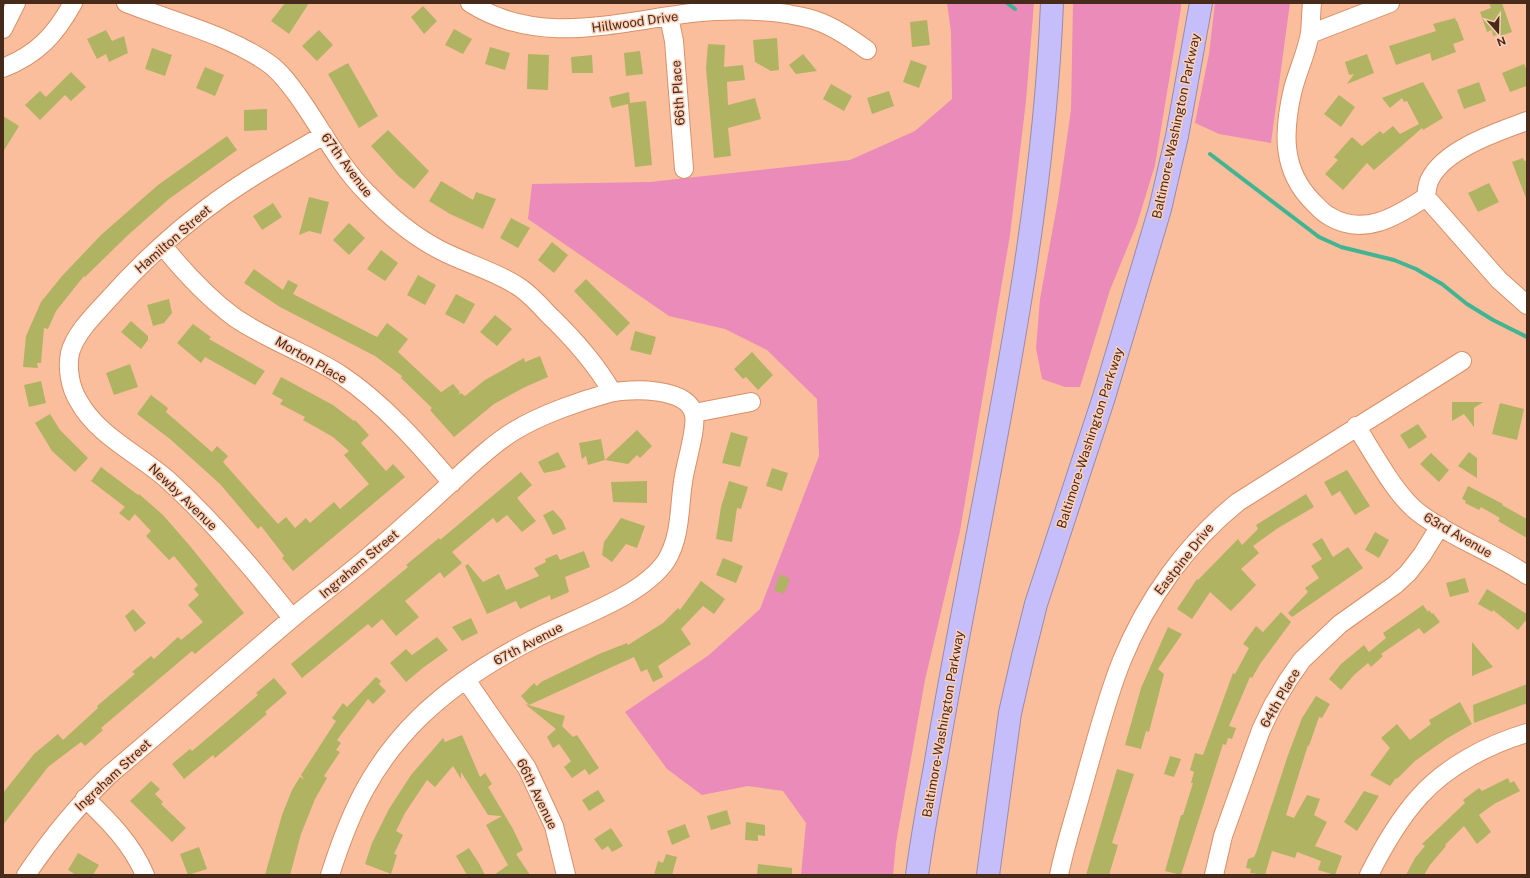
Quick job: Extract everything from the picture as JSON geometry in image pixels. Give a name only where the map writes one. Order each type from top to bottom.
[{"type":"highway","name":"Baltimore-Washington Parkway","points":[[917,875],[944,709],[1023,285],[1037,193],[1046,113],[1052,3]]},
{"type":"highway","name":"Baltimore-Washington Parkway","points":[[988,875],[1010,713],[1023,656],[1036,604],[1104,397],[1160,209],[1178,129],[1201,3]]},
{"type":"street","points":[[3,29],[16,3]]},
{"type":"street","points":[[3,68],[28,56],[43,45],[55,32],[73,3]]},
{"type":"street","name":"67th Avenue","points":[[126,3],[225,39],[248,50],[270,64],[288,83],[346,167],[366,192],[401,224],[440,250],[496,274],[517,285],[534,300],[588,357],[601,372],[612,392]]},
{"type":"street","name":"Hillwood Drive","points":[[470,3],[502,19],[524,26],[556,29],[611,26],[668,17],[721,11],[756,10],[773,12],[817,21],[851,38],[867,50]]},
{"type":"street","points":[[1312,3],[1310,34],[1293,90],[1286,148],[1291,171],[1296,181],[1324,214],[1339,223],[1355,226],[1370,225],[1392,217],[1426,197],[1429,180],[1436,170],[1452,155],[1479,141],[1527,121]]},
{"type":"street","points":[[1310,34],[1390,3]]},
{"type":"street","name":"66th Place","points":[[668,17],[674,40],[684,169]]},
{"type":"street","name":"Hamilton Street","points":[[71,382],[68,367],[70,352],[79,334],[119,287],[163,246],[202,213],[245,182],[324,136]]},
{"type":"street","points":[[1426,197],[1499,280],[1527,305]]},
{"type":"street","name":"Morton Place","points":[[163,246],[184,272],[234,317],[342,375],[363,392],[405,431],[452,483]]},
{"type":"street","name":"Eastpine Drive","points":[[1058,875],[1110,692],[1122,659],[1154,598],[1177,565],[1214,520],[1238,502],[1356,426],[1462,361]]},
{"type":"street","name":"Newby Avenue","points":[[71,382],[77,399],[93,422],[149,464],[189,500],[244,560],[292,618]]},
{"type":"street","name":"Ingraham Street","points":[[26,875],[57,831],[85,798],[292,618],[347,576],[487,451],[514,431],[541,417],[612,392],[657,391],[672,394],[690,406],[694,413]]},
{"type":"street","points":[[694,413],[751,402]]},
{"type":"street","name":"67th Avenue","points":[[330,875],[343,834],[353,809],[369,780],[394,745],[420,717],[466,680],[498,659],[532,639],[633,591],[651,577],[665,562],[675,541],[686,458],[694,423],[694,413]]},
{"type":"street","name":"63rd Avenue","points":[[1356,426],[1400,492],[1417,512],[1527,575]]},
{"type":"street","name":"64th Place","points":[[1214,875],[1223,836],[1261,730],[1288,680],[1302,660],[1340,624],[1395,585],[1408,573],[1422,555],[1440,526]]},
{"type":"street","name":"66th Avenue","points":[[466,680],[527,768],[554,826],[566,875]]},
{"type":"street","points":[[1369,875],[1387,839],[1425,791],[1440,778],[1476,754],[1527,733]]},
{"type":"street","points":[[85,798],[115,827],[138,860],[145,875]]},
{"type":"shaded area","points":[[947,3],[1034,3],[1026,101],[1010,235],[960,531],[925,680],[896,843],[893,875],[801,875],[806,823],[783,791],[748,786],[702,795],[667,769],[625,712],[709,655],[760,609],[819,456],[817,399],[767,350],[725,329],[669,316],[528,219],[532,184],[650,182],[850,160],[915,131],[952,99],[951,32]]},
{"type":"shaded area","points":[[1073,3],[1181,3],[1181,8],[1155,165],[1137,224],[1110,290],[1080,387],[1065,387],[1042,379],[1036,348],[1040,299],[1058,200],[1071,110]]},
{"type":"shaded area","points":[[1215,3],[1290,3],[1271,143],[1219,134],[1195,123],[1209,54]]},
{"type":"building","points":[[285,3],[309,3],[289,34],[271,21]]},
{"type":"building","points":[[1489,3],[1502,3],[1512,32],[1501,36],[1500,34],[1493,36],[1492,30],[1487,32],[1480,12],[1491,8]]},
{"type":"building","points":[[423,6],[437,21],[424,34],[411,17]]},
{"type":"building","points":[[1455,18],[1464,40],[1453,44],[1456,52],[1432,61],[1430,53],[1396,65],[1389,46],[1436,31],[1433,24]]},
{"type":"building","points":[[927,20],[930,45],[912,47],[910,22]]},
{"type":"building","points":[[454,29],[472,39],[463,54],[445,45]]},
{"type":"building","points":[[106,30],[112,41],[124,36],[128,53],[109,62],[106,54],[97,59],[87,39]]},
{"type":"building","points":[[319,30],[333,45],[317,61],[302,46]]},
{"type":"building","points":[[777,38],[779,70],[771,71],[755,62],[753,40]]},
{"type":"building","points":[[708,44],[725,45],[724,67],[743,65],[745,80],[727,82],[728,105],[755,98],[761,119],[728,128],[731,156],[714,158],[706,68]]},
{"type":"building","points":[[490,47],[510,53],[505,70],[485,64]]},
{"type":"building","points":[[152,48],[172,55],[165,76],[145,69]]},
{"type":"building","points":[[640,51],[643,74],[626,76],[624,53]]},
{"type":"building","points":[[528,54],[549,55],[548,90],[527,89]]},
{"type":"building","points":[[803,54],[817,71],[796,74],[789,65]]},
{"type":"building","points":[[1367,54],[1374,73],[1347,84],[1354,74],[1349,75],[1345,62]]},
{"type":"building","points":[[592,55],[593,73],[572,73],[571,57]]},
{"type":"building","points":[[911,60],[927,66],[919,88],[903,82]]},
{"type":"building","points":[[348,63],[378,116],[359,128],[328,74]]},
{"type":"building","points":[[1524,64],[1527,71],[1527,86],[1510,92],[1502,73]]},
{"type":"building","points":[[205,67],[224,75],[215,96],[196,88]]},
{"type":"building","points":[[71,72],[86,87],[71,101],[65,95],[40,120],[25,105],[40,91],[46,97]]},
{"type":"building","points":[[1423,82],[1443,118],[1423,130],[1422,128],[1374,170],[1367,163],[1343,190],[1325,174],[1338,160],[1334,157],[1352,137],[1362,146],[1380,131],[1383,134],[1393,126],[1400,134],[1419,124],[1407,101],[1404,102],[1402,98],[1390,108],[1382,98]]},
{"type":"building","points":[[1479,82],[1486,101],[1464,109],[1457,90]]},
{"type":"building","points":[[831,84],[852,96],[844,111],[823,99]]},
{"type":"building","points":[[889,91],[894,106],[872,114],[867,98]]},
{"type":"building","points":[[629,92],[630,103],[646,101],[652,165],[635,167],[628,104],[612,108],[609,97]]},
{"type":"building","points":[[1339,95],[1355,107],[1341,127],[1324,114]]},
{"type":"building","points":[[267,109],[267,130],[244,131],[244,110]]},
{"type":"building","points":[[3,116],[19,126],[3,152]]},
{"type":"building","points":[[388,130],[429,171],[414,189],[398,176],[371,146]]},
{"type":"building","points":[[227,136],[237,150],[169,199],[128,235],[85,277],[84,276],[56,311],[48,329],[44,328],[41,363],[37,363],[38,368],[23,367],[26,336],[41,302],[62,276],[101,235],[158,185]]},
{"type":"building","points":[[1523,158],[1524,161],[1527,160],[1526,198],[1512,162]]},
{"type":"building","points":[[441,181],[473,200],[476,192],[496,199],[483,229],[450,214],[429,201]]},
{"type":"building","points":[[1489,183],[1499,202],[1478,212],[1468,193]]},
{"type":"building","points":[[309,197],[329,202],[321,234],[309,231],[299,235]]},
{"type":"building","points":[[273,203],[282,217],[262,230],[253,216]]},
{"type":"building","points":[[511,218],[530,228],[518,248],[500,238]]},
{"type":"building","points":[[349,223],[365,238],[349,255],[333,240]]},
{"type":"building","points":[[552,242],[568,255],[554,273],[538,260]]},
{"type":"building","points":[[381,250],[398,263],[385,281],[367,269]]},
{"type":"building","points":[[254,269],[283,290],[288,280],[298,285],[293,294],[377,337],[387,323],[408,339],[398,352],[441,392],[440,393],[453,384],[460,392],[458,395],[461,393],[465,396],[485,380],[524,358],[525,362],[540,356],[548,377],[525,387],[494,404],[454,437],[430,410],[432,408],[401,378],[402,376],[375,356],[280,307],[244,283]]},
{"type":"building","points":[[418,275],[436,285],[425,305],[407,295]]},
{"type":"building","points":[[586,279],[630,323],[617,336],[574,291]]},
{"type":"building","points":[[456,294],[475,304],[464,324],[445,314]]},
{"type":"building","points":[[169,299],[172,313],[164,323],[153,326],[147,305]]},
{"type":"building","points":[[495,315],[512,329],[497,346],[480,332]]},
{"type":"building","points":[[131,321],[148,336],[148,340],[141,349],[121,332]]},
{"type":"building","points":[[193,324],[211,337],[209,339],[265,371],[255,385],[205,357],[201,363],[177,343]]},
{"type":"building","points":[[635,331],[656,337],[651,355],[630,350]]},
{"type":"building","points":[[752,352],[773,375],[758,390],[746,377],[743,379],[734,369]]},
{"type":"building","points":[[130,364],[138,387],[114,395],[106,373]]},
{"type":"building","points":[[281,377],[333,405],[354,421],[355,420],[369,435],[361,443],[386,471],[393,464],[405,477],[293,571],[282,558],[284,556],[282,553],[261,526],[258,529],[220,484],[170,439],[137,414],[151,395],[168,408],[166,412],[212,452],[217,446],[228,456],[223,462],[278,524],[286,517],[295,528],[306,518],[310,523],[334,502],[340,509],[369,484],[344,455],[349,451],[333,437],[303,420],[305,417],[280,404],[283,400],[272,394]]},
{"type":"building","points":[[41,381],[46,403],[29,407],[24,385]]},
{"type":"building","points":[[1452,402],[1483,402],[1474,408],[1474,427],[1464,414],[1452,421]]},
{"type":"building","points":[[1500,403],[1524,409],[1517,440],[1492,434]]},
{"type":"building","points":[[50,414],[60,430],[88,458],[75,472],[52,451],[35,423]]},
{"type":"building","points":[[1418,424],[1427,437],[1409,449],[1400,435]]},
{"type":"building","points":[[637,430],[652,446],[640,458],[637,455],[628,464],[605,460]]},
{"type":"building","points":[[731,432],[748,437],[740,467],[722,463]]},
{"type":"building","points":[[601,439],[605,460],[588,465],[586,456],[582,459],[579,443]]},
{"type":"building","points":[[558,452],[566,467],[544,473],[538,462]]},
{"type":"building","points":[[1469,452],[1477,458],[1477,478],[1458,466]]},
{"type":"building","points":[[1431,453],[1449,470],[1439,482],[1420,464]]},
{"type":"building","points":[[101,467],[138,495],[139,494],[163,515],[244,613],[195,654],[192,651],[101,728],[103,730],[85,746],[81,742],[48,767],[3,825],[3,793],[34,754],[58,734],[63,740],[98,708],[97,706],[135,674],[132,672],[151,656],[154,659],[178,637],[181,640],[203,622],[188,605],[199,595],[194,589],[198,585],[174,556],[169,560],[146,536],[151,531],[135,514],[129,521],[119,513],[125,507],[91,481]]},
{"type":"building","points":[[772,468],[788,473],[782,491],[766,486]]},
{"type":"building","points":[[1347,470],[1370,506],[1355,515],[1340,491],[1332,496],[1324,482]]},
{"type":"building","points":[[521,472],[532,485],[517,498],[536,521],[522,532],[507,515],[497,523],[493,518],[452,552],[462,563],[444,578],[440,572],[405,601],[419,617],[396,636],[382,619],[372,628],[368,624],[302,678],[291,664],[408,567],[406,565],[439,538],[440,540]]},
{"type":"building","points":[[647,481],[647,503],[613,502],[611,482]]},
{"type":"building","points":[[729,481],[748,487],[741,509],[737,508],[732,542],[716,539],[721,507]]},
{"type":"building","points":[[1468,486],[1503,504],[1502,505],[1527,519],[1527,538],[1498,521],[1500,518],[1481,507],[1479,510],[1465,503],[1466,501],[1462,499]]},
{"type":"building","points":[[1306,494],[1314,507],[1278,528],[1253,546],[1259,553],[1241,569],[1256,585],[1231,611],[1210,592],[1192,619],[1177,609],[1197,579],[1198,580],[1238,539],[1242,545],[1258,529],[1256,525]]},
{"type":"building","points":[[553,510],[562,520],[566,529],[553,535],[543,515]]},
{"type":"building","points":[[621,518],[645,526],[637,548],[626,544],[612,562],[602,555],[604,542]]},
{"type":"building","points":[[1375,532],[1389,540],[1379,558],[1365,550]]},
{"type":"building","points":[[1322,538],[1333,557],[1348,547],[1363,568],[1292,617],[1288,613],[1308,592],[1305,588],[1319,578],[1311,566],[1322,559],[1312,544]]},
{"type":"building","points":[[584,551],[590,567],[565,577],[569,592],[551,600],[550,595],[520,609],[516,601],[487,614],[465,566],[468,564],[483,582],[499,574],[506,590],[539,576],[534,568],[546,562],[545,559],[557,554],[560,560]]},
{"type":"building","points":[[723,558],[743,566],[736,583],[716,575]]},
{"type":"building","points":[[780,574],[790,579],[784,594],[774,590]]},
{"type":"building","points":[[1465,578],[1469,592],[1450,597],[1446,583]]},
{"type":"building","points":[[701,581],[725,599],[714,614],[703,606],[681,629],[691,644],[658,666],[663,677],[653,682],[647,669],[641,672],[634,657],[529,705],[521,696],[534,683],[537,686],[541,682],[599,654],[627,643],[628,645],[663,623],[678,608],[680,610]]},
{"type":"building","points":[[1487,589],[1527,614],[1527,619],[1518,630],[1493,610],[1492,612],[1478,604]]},
{"type":"building","points":[[1423,605],[1428,612],[1429,610],[1432,614],[1433,613],[1440,622],[1424,634],[1419,628],[1381,654],[1383,656],[1371,667],[1368,663],[1354,675],[1341,690],[1329,679],[1341,664],[1364,645],[1369,652],[1386,638],[1383,633]]},
{"type":"building","points":[[133,609],[146,623],[135,632],[125,616]]},
{"type":"building","points":[[1281,612],[1291,622],[1260,664],[1252,678],[1250,677],[1229,726],[1236,728],[1232,739],[1228,738],[1226,745],[1223,744],[1181,875],[1165,871],[1181,815],[1183,815],[1193,783],[1191,783],[1194,772],[1190,770],[1195,753],[1203,755],[1233,673],[1235,674],[1249,648],[1243,644],[1256,626],[1263,632]]},
{"type":"building","points":[[471,618],[478,633],[462,641],[452,627]]},
{"type":"building","points":[[1168,627],[1182,634],[1158,669],[1164,674],[1149,732],[1146,731],[1141,749],[1125,745],[1141,688]]},
{"type":"building","points":[[437,637],[448,650],[406,682],[390,663],[406,649],[412,655]]},
{"type":"building","points":[[1472,642],[1493,667],[1472,676]]},
{"type":"building","points":[[376,677],[381,681],[379,684],[386,691],[373,704],[368,699],[337,740],[341,743],[336,750],[340,752],[324,776],[327,778],[315,799],[301,834],[290,875],[265,875],[282,815],[292,790],[300,777],[304,779],[301,775],[336,721],[332,718],[343,703],[347,707]]},
{"type":"building","points":[[274,678],[287,693],[265,712],[267,714],[233,743],[215,758],[213,755],[184,779],[172,764],[190,749],[192,751],[230,719],[258,695],[256,693]]},
{"type":"building","points":[[1527,684],[1527,703],[1474,723],[1473,705]]},
{"type":"building","points":[[1316,696],[1330,704],[1322,718],[1319,717],[1309,746],[1308,745],[1286,815],[1294,818],[1307,795],[1320,799],[1314,815],[1327,822],[1315,846],[1342,856],[1335,875],[1318,870],[1321,861],[1297,852],[1295,858],[1272,851],[1265,875],[1250,873],[1251,869],[1246,868],[1248,859],[1254,857],[1256,853],[1288,755],[1302,718]]},
{"type":"building","points":[[1460,702],[1472,724],[1446,739],[1415,761],[1397,779],[1396,778],[1390,786],[1370,775],[1390,748],[1381,738],[1397,724],[1410,740],[1431,724],[1429,720]]},
{"type":"building","points":[[525,704],[565,716],[562,726],[573,737],[577,735],[599,768],[589,775],[585,769],[572,778],[564,767],[571,761],[559,744],[553,748],[547,737],[556,729]]},
{"type":"building","points":[[462,735],[480,777],[485,773],[492,784],[488,787],[513,829],[523,850],[516,854],[530,875],[494,875],[508,865],[486,825],[502,816],[488,815],[461,772],[461,779],[453,766],[435,787],[427,780],[405,813],[396,831],[403,835],[394,854],[397,855],[391,874],[365,864],[372,843],[389,809],[411,775],[443,738],[445,742]]},
{"type":"building","points":[[1170,756],[1181,759],[1174,777],[1164,774]]},
{"type":"building","points":[[1117,769],[1134,774],[1112,843],[1118,845],[1109,875],[1086,875]]},
{"type":"building","points":[[1508,778],[1510,783],[1514,781],[1520,791],[1494,804],[1479,815],[1491,832],[1477,844],[1464,826],[1445,845],[1446,846],[1430,865],[1424,875],[1406,875],[1415,858],[1425,846],[1422,844],[1465,803],[1463,800],[1479,788],[1482,791]]},
{"type":"building","points":[[151,781],[160,789],[155,794],[163,802],[161,804],[186,828],[172,842],[130,801]]},
{"type":"building","points":[[598,790],[605,801],[589,811],[582,800]]},
{"type":"building","points":[[1364,791],[1379,796],[1357,831],[1344,822]]},
{"type":"building","points":[[727,810],[731,824],[711,830],[707,816]]},
{"type":"building","points":[[746,822],[765,825],[765,836],[758,835],[758,841],[745,840]]},
{"type":"building","points":[[685,824],[690,837],[672,845],[667,831]]},
{"type":"building","points":[[611,828],[623,846],[612,852],[608,846],[602,850],[594,839]]},
{"type":"building","points":[[199,847],[207,869],[188,875],[180,854]]},
{"type":"building","points":[[469,848],[485,875],[467,875],[456,856]]},
{"type":"building","points":[[78,853],[99,865],[93,875],[76,875],[68,870]]},
{"type":"building","points":[[666,854],[677,857],[672,875],[654,875],[658,861],[663,863]]},
{"type":"building","points":[[758,864],[792,868],[792,875],[757,875]]},
{"type":"waterway","points":[[1007,3],[1015,9]]},
{"type":"waterway","points":[[1210,154],[1319,237],[1341,247],[1394,260],[1416,269],[1442,284],[1467,304],[1493,320],[1527,337]]}]
